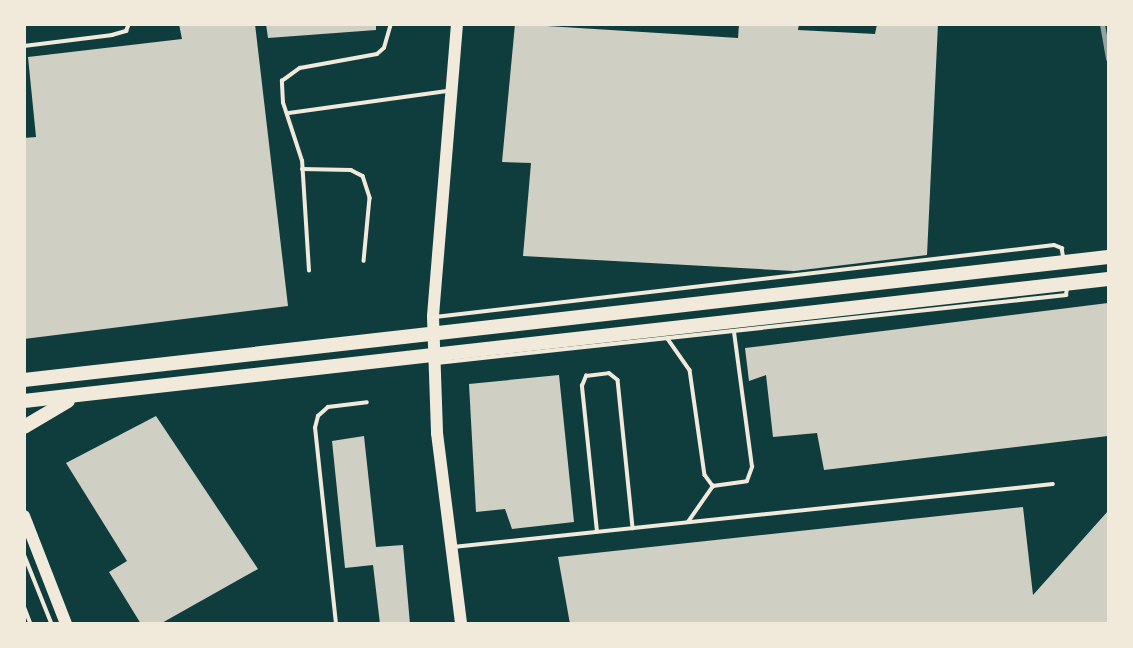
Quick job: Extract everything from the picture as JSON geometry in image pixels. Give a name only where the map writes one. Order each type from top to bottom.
[{"type":"highway","points":[[24,380],[1108,257]]},
{"type":"highway","points":[[24,401],[1108,279]]},
{"type":"highway","points":[[24,427],[83,395]]},
{"type":"main road","points":[[457,24],[433,317],[437,433],[461,624]]},
{"type":"main road","points":[[24,516],[66,624]]},
{"type":"lane","points":[[24,46],[112,35],[126,31],[129,24]]},
{"type":"lane","points":[[309,271],[302,169],[282,81],[289,74],[312,64],[377,54],[384,48],[391,24]]},
{"type":"lane","points":[[288,113],[450,91]]},
{"type":"lane","points":[[302,169],[351,170],[363,176],[370,198],[363,261]]},
{"type":"lane","points":[[433,317],[1054,245],[1062,248],[1065,264]]},
{"type":"lane","points":[[434,363],[1066,295],[1066,278]]},
{"type":"lane","points":[[687,522],[713,486],[747,481],[752,467],[734,332]]},
{"type":"lane","points":[[667,338],[690,370],[705,475],[713,486]]},
{"type":"lane","points":[[597,532],[582,386],[586,376],[609,373],[618,380],[633,528]]},
{"type":"lane","points":[[337,624],[315,428],[318,416],[328,407],[367,402]]},
{"type":"lane","points":[[451,548],[1053,484]]},
{"type":"lane","points":[[24,554],[52,624]]},
{"type":"lane","points":[[24,606],[31,624]]},
{"type":"building","points":[[179,24],[255,24],[288,306],[24,339],[24,138],[36,137],[28,57],[182,39]]},
{"type":"building","points":[[266,24],[376,24],[376,30],[268,38]]},
{"type":"building","points":[[515,24],[738,38],[739,24],[799,24],[798,30],[875,34],[877,24],[938,24],[927,255],[794,271],[523,256],[531,163],[502,162]]},
{"type":"building","points":[[1108,303],[1108,436],[824,470],[817,433],[773,437],[766,375],[749,381],[745,348]]},
{"type":"building","points":[[559,375],[574,522],[512,529],[505,509],[476,512],[469,384]]},
{"type":"building","points":[[156,416],[258,569],[160,624],[141,624],[109,572],[127,561],[66,463]]},
{"type":"building","points":[[364,436],[376,547],[403,545],[410,624],[380,624],[373,565],[345,568],[332,441]]},
{"type":"building","points":[[1023,507],[1033,595],[1108,511],[1108,624],[570,624],[558,557]]},
{"type":"railway","points":[[1102,24],[1108,58]]}]
